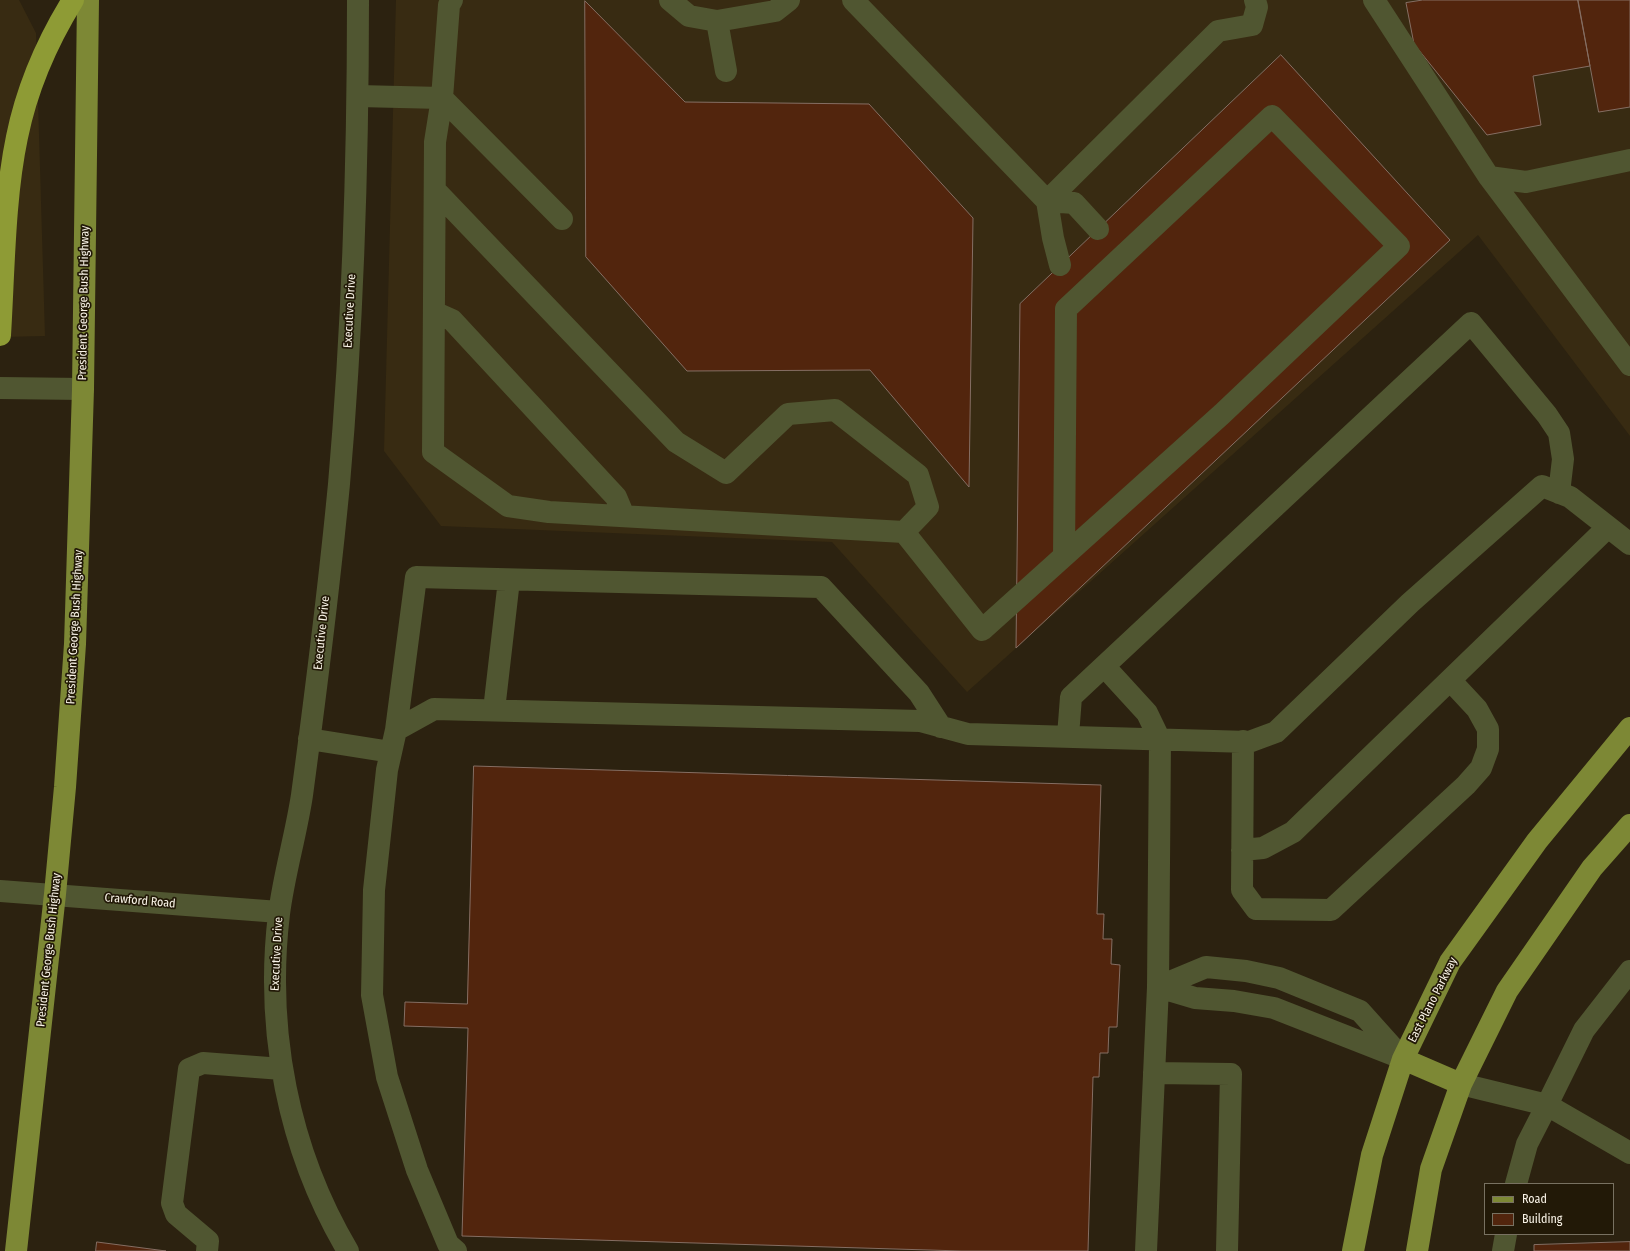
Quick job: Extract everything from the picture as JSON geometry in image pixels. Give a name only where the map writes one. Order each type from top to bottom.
[{"type":"highway","points":[[0,335],[11,176],[17,136],[27,97],[41,61],[74,0]]},
{"type":"main road","points":[[74,0],[86,22]]},
{"type":"main road","name":"President George Bush Highway","points":[[16,1251],[55,894],[65,787],[75,644],[83,389],[86,22],[88,0]]},
{"type":"main road","name":"East Plano Parkway","points":[[1353,1251],[1372,1155],[1403,1059],[1450,962],[1537,841],[1630,728]]},
{"type":"main road","points":[[1417,1251],[1431,1169],[1461,1084],[1507,991],[1592,868],[1630,825]]},
{"type":"main road","points":[[1403,1059],[1461,1084]]},
{"type":"street","name":"Executive Drive","points":[[348,1251],[327,1212],[296,1137],[277,1036],[275,975],[279,912],[300,811],[339,476],[351,302],[358,96],[358,0]]},
{"type":"street","points":[[452,0],[449,5],[442,98],[435,142],[433,452],[508,506],[549,512],[904,532],[982,630],[1222,414],[1399,246],[1272,116],[1066,309],[1064,556]]},
{"type":"street","points":[[670,0],[689,16],[717,21],[775,11],[789,0]]},
{"type":"street","points":[[853,0],[1047,201],[1053,238],[1060,266]]},
{"type":"street","points":[[1047,201],[1218,31],[1252,25],[1257,7],[1255,0]]},
{"type":"street","points":[[1374,0],[1489,176],[1630,365]]},
{"type":"street","points":[[717,21],[726,71]]},
{"type":"street","points":[[358,96],[442,98],[562,219]]},
{"type":"street","points":[[1489,176],[1526,182],[1630,160]]},
{"type":"street","points":[[435,190],[676,442],[726,473],[788,414],[835,410],[918,475],[928,507],[904,532]]},
{"type":"street","points":[[1047,201],[1074,203],[1098,229]]},
{"type":"street","points":[[434,312],[452,320],[616,496],[624,516]]},
{"type":"street","points":[[1068,736],[1072,697],[1471,323],[1547,415],[1559,433],[1564,460],[1560,493]]},
{"type":"street","points":[[0,388],[83,389]]},
{"type":"street","points":[[396,730],[434,709],[912,721],[968,734],[1249,742],[1276,732],[1410,603],[1542,486],[1570,497],[1630,544]]},
{"type":"street","points":[[1242,850],[1263,848],[1293,832],[1608,527]]},
{"type":"street","points":[[456,1251],[448,1244],[414,1163],[387,1077],[372,995],[374,890],[387,770],[396,730],[416,577],[821,587],[919,693],[941,727]]},
{"type":"street","points":[[494,710],[509,580]]},
{"type":"street","points":[[1104,666],[1147,713],[1160,740],[1158,987],[1146,1251]]},
{"type":"street","points":[[1243,742],[1242,890],[1256,909],[1330,910],[1466,785],[1481,768],[1488,749],[1488,729],[1477,709],[1450,680]]},
{"type":"street","points":[[309,739],[391,752]]},
{"type":"street","name":"Crawford Road","points":[[0,891],[279,912]]},
{"type":"street","points":[[1158,987],[1206,967],[1246,971],[1279,978],[1360,1011],[1403,1059]]},
{"type":"street","points":[[1516,1183],[1527,1144],[1584,1030],[1630,971]]},
{"type":"street","points":[[1158,987],[1195,998],[1274,1008],[1403,1059]]},
{"type":"street","points":[[207,1251],[208,1241],[176,1214],[172,1203],[189,1069],[203,1062],[282,1069]]},
{"type":"street","points":[[1154,1073],[1232,1074],[1228,1251]]},
{"type":"street","points":[[1461,1084],[1547,1105],[1630,1153]]},
{"type":"street","points":[[1503,1251],[1506,1235]]},
{"type":"shaded area","points":[[0,0],[19,0],[36,33],[45,336],[0,337]]},
{"type":"shaded area","points":[[396,0],[1630,0],[1630,436],[1478,235],[967,692],[832,542],[441,526],[384,451]]},
{"type":"building","points":[[1423,0],[1578,0],[1590,66],[1533,76],[1541,125],[1487,135],[1414,44],[1406,3]]},
{"type":"building","points":[[1578,0],[1630,0],[1630,107],[1599,112]]},
{"type":"building","points":[[585,1],[685,102],[869,104],[973,218],[969,487],[870,370],[687,371],[586,257]]},
{"type":"building","points":[[1281,55],[1450,240],[1016,648],[1020,304]]},
{"type":"building","points":[[474,766],[1101,785],[1097,914],[1104,914],[1103,939],[1112,939],[1111,964],[1120,965],[1117,1027],[1109,1027],[1108,1053],[1100,1053],[1099,1077],[1093,1077],[1088,1251],[962,1251],[462,1236],[468,1028],[404,1026],[405,1002],[467,1004]]},
{"type":"building","points":[[97,1242],[166,1251],[96,1251]]},
{"type":"building","points":[[1630,1242],[1630,1251],[1534,1251],[1534,1245]]}]
